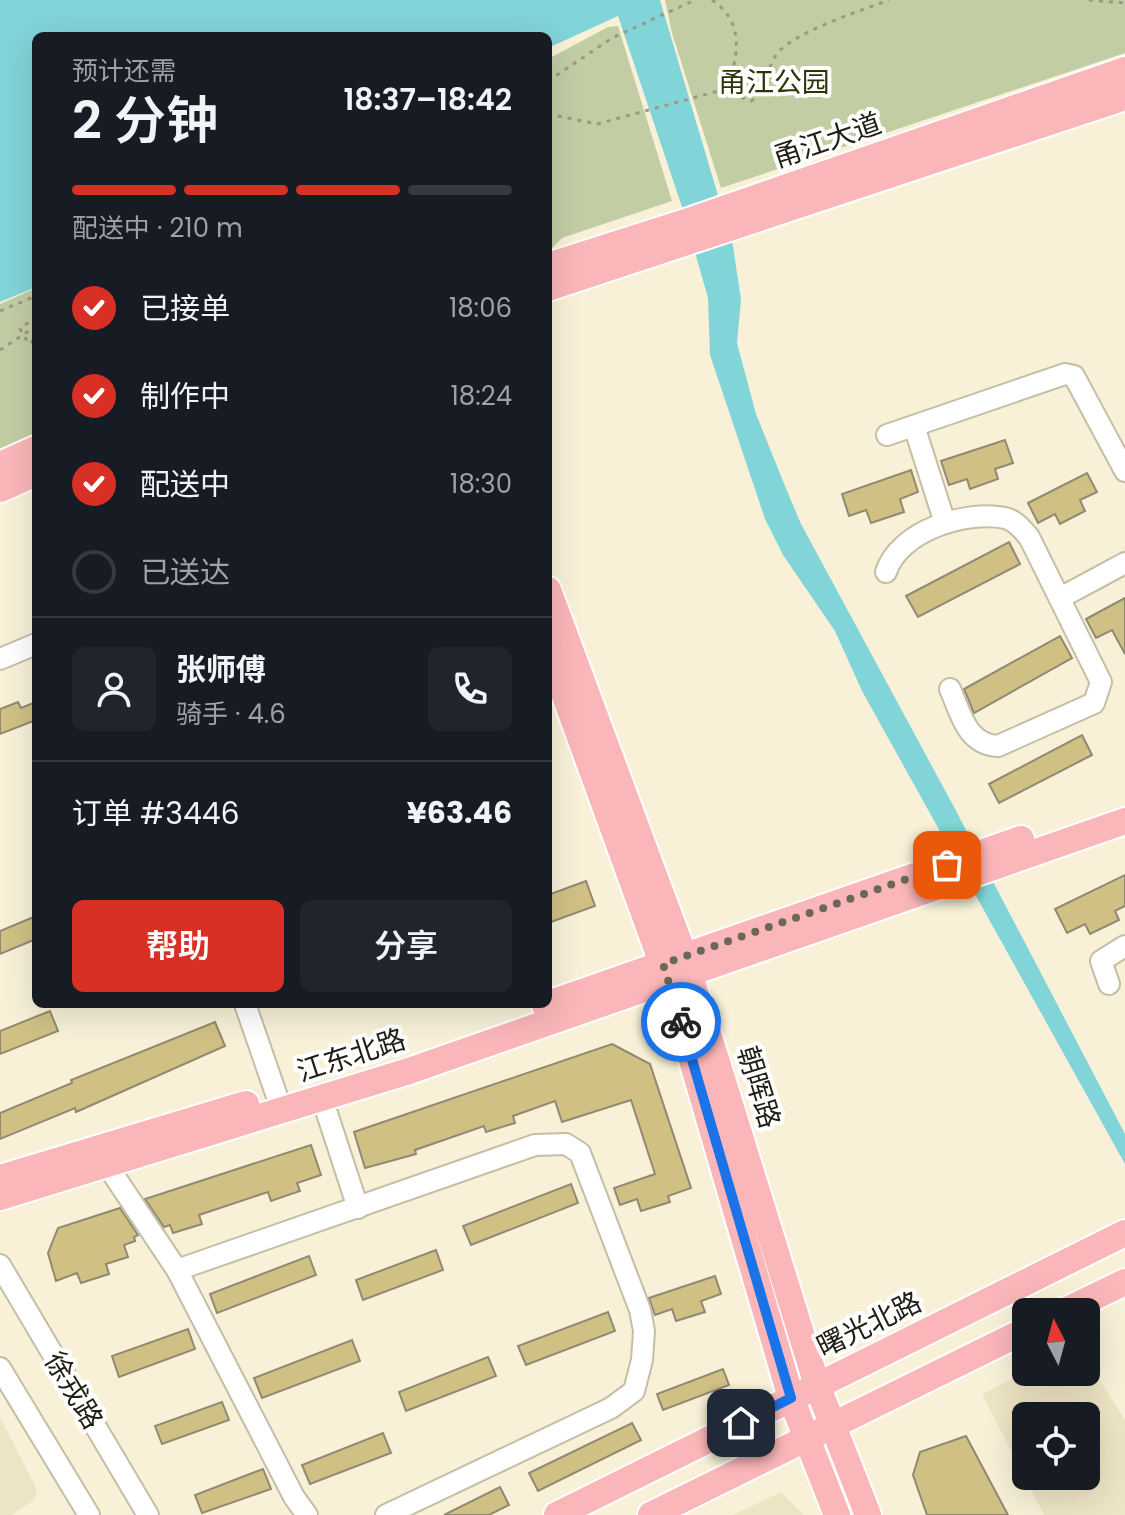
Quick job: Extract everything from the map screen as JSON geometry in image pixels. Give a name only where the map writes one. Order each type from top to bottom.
[{"type":"main road","name":"甬江大道","points":[[733,218],[1125,70]]},
{"type":"main road","name":"甬江大道","points":[[552,286],[684,234],[1125,97]]},
{"type":"main road","name":"甬江大道","points":[[552,265],[684,234]]},
{"type":"main road","points":[[0,465],[32,451]]},
{"type":"main road","points":[[0,489],[32,475]]},
{"type":"main road","name":"朝晖路","points":[[552,602],[817,1385],[868,1515]]},
{"type":"main road","name":"朝晖路","points":[[552,659],[677,969],[791,1398],[837,1515]]},
{"type":"main road","name":"江东北路","points":[[0,1197],[107,1165],[957,872],[1125,803]]},
{"type":"main road","name":"江东北路","points":[[1009,852],[1125,821]]},
{"type":"main road","name":"江东北路","points":[[0,1178],[280,1103],[322,1098],[677,969]]},
{"type":"main road","name":"曙光北路","points":[[557,1515],[1125,1233]]},
{"type":"main road","points":[[1092,1298],[1125,1282]]},
{"type":"main road","points":[[651,1515],[1012,1337]]},
{"type":"street","points":[[887,435],[1065,374],[1074,376],[1125,471]]},
{"type":"street","points":[[914,426],[945,523]]},
{"type":"street","points":[[886,572],[890,559],[901,546],[945,523],[1005,518],[1018,524],[1029,537],[1101,682],[1094,703],[1006,744],[985,746],[973,738],[950,689]]},
{"type":"street","points":[[1060,598],[1125,563]]},
{"type":"street","points":[[0,659],[32,646]]},
{"type":"street","points":[[1109,984],[1101,961],[1125,946]]},
{"type":"street","points":[[246,1008],[280,1103]]},
{"type":"street","points":[[322,1098],[358,1208]]},
{"type":"street","points":[[177,1270],[535,1145],[548,1142],[566,1144],[580,1153],[640,1310],[644,1331],[642,1360],[634,1391],[611,1408],[386,1515]]},
{"type":"street","points":[[107,1165],[177,1270],[294,1497],[307,1515]]},
{"type":"street","name":"徐戎路","points":[[0,1265],[148,1515]]},
{"type":"street","name":"徐戎路","points":[[0,1368],[82,1513]]},
{"type":"path","points":[[552,78],[612,38],[695,0]]},
{"type":"path","points":[[712,0],[728,12],[738,45],[726,91]]},
{"type":"path","points":[[552,115],[597,124],[726,91],[751,101],[763,93],[778,52],[827,23],[889,0]]},
{"type":"path","points":[[1089,0],[1125,3]]},
{"type":"path","points":[[0,311],[32,298]]},
{"type":"path","points":[[32,319],[20,329],[29,344],[32,342]]},
{"type":"path","points":[[0,350],[32,329]]},
{"type":"shaded area","points":[[1012,1379],[1012,1386],[1100,1386],[1100,1381],[1125,1420],[1125,1515],[1044,1515],[1031,1490],[1100,1490],[1100,1402],[1012,1402],[1012,1453],[982,1394]]},
{"type":"shaded area","points":[[0,1417],[37,1490],[33,1501],[11,1515],[0,1515]]},
{"type":"shaded area","points":[[781,1492],[804,1515],[733,1515]]},
{"type":"green space","name":"甬江公园","points":[[665,0],[1125,0],[1125,53],[721,188],[672,33]]},
{"type":"green space","points":[[618,26],[672,201],[562,238],[552,248],[552,57],[608,27]]},
{"type":"green space","points":[[32,290],[32,444],[0,457],[0,304]]},
{"type":"water","points":[[0,0],[660,0],[733,246],[741,300],[737,343],[756,414],[801,524],[1125,1134],[1125,1164],[862,691],[835,631],[783,555],[765,519],[710,355],[708,298],[683,210],[618,16],[552,46],[552,32],[32,32],[32,289],[0,302]]},
{"type":"building","points":[[1005,440],[1013,463],[995,469],[998,479],[970,489],[967,479],[949,485],[941,461]]},
{"type":"building","points":[[911,470],[918,492],[900,499],[904,512],[871,523],[866,510],[849,516],[842,494]]},
{"type":"building","points":[[1087,473],[1097,492],[1080,500],[1085,511],[1060,524],[1055,514],[1038,523],[1028,503]]},
{"type":"building","points":[[1009,542],[1020,564],[918,617],[906,596]]},
{"type":"building","points":[[1125,598],[1125,654],[1112,630],[1096,638],[1086,619]]},
{"type":"building","points":[[1060,636],[1072,658],[974,713],[964,689]]},
{"type":"building","points":[[18,702],[21,708],[32,704],[32,722],[0,734],[0,709]]},
{"type":"building","points":[[1082,735],[1092,755],[999,803],[989,784]]},
{"type":"building","points":[[1125,875],[1125,906],[1115,911],[1119,920],[1090,934],[1085,924],[1067,933],[1055,909]]},
{"type":"building","points":[[586,881],[595,906],[552,922],[552,894]]},
{"type":"building","points":[[32,918],[32,941],[0,954],[0,931]]},
{"type":"building","points":[[50,1011],[58,1031],[0,1054],[0,1031]]},
{"type":"building","points":[[215,1022],[225,1046],[76,1112],[75,1108],[0,1139],[0,1113],[72,1083],[71,1080]]},
{"type":"building","points":[[612,1044],[650,1064],[691,1188],[668,1196],[670,1202],[641,1211],[637,1199],[620,1205],[614,1188],[655,1174],[631,1100],[562,1122],[555,1101],[513,1116],[515,1123],[486,1132],[484,1126],[415,1150],[416,1154],[365,1168],[354,1132]]},
{"type":"building","points":[[311,1145],[321,1175],[297,1183],[300,1191],[271,1201],[268,1192],[199,1215],[202,1224],[173,1233],[170,1225],[164,1227],[145,1199]]},
{"type":"building","points":[[571,1184],[578,1203],[471,1245],[463,1226]]},
{"type":"building","points":[[120,1208],[138,1235],[134,1237],[135,1241],[124,1245],[128,1257],[106,1264],[109,1274],[81,1283],[77,1273],[56,1281],[48,1253],[58,1228]]},
{"type":"building","points":[[436,1250],[443,1270],[363,1300],[356,1280]]},
{"type":"building","points":[[309,1256],[316,1275],[217,1313],[210,1294]]},
{"type":"building","points":[[715,1276],[721,1294],[701,1301],[705,1312],[676,1321],[672,1309],[655,1315],[649,1298]]},
{"type":"building","points":[[608,1312],[615,1331],[526,1365],[518,1346]]},
{"type":"building","points":[[188,1329],[195,1349],[119,1377],[112,1356]]},
{"type":"building","points":[[352,1340],[360,1361],[262,1398],[254,1378]]},
{"type":"building","points":[[488,1357],[496,1376],[406,1411],[399,1392]]},
{"type":"building","points":[[723,1369],[729,1385],[663,1410],[657,1394]]},
{"type":"building","points":[[222,1402],[229,1420],[162,1444],[155,1426]]},
{"type":"building","points":[[632,1423],[641,1440],[538,1491],[529,1473]]},
{"type":"building","points":[[383,1433],[391,1453],[310,1484],[302,1465]]},
{"type":"building","points":[[966,1436],[1008,1515],[927,1515],[913,1475],[920,1452]]},
{"type":"building","points":[[263,1469],[271,1489],[202,1513],[195,1495]]},
{"type":"building","points":[[500,1487],[509,1505],[489,1515],[444,1515]]},
{"type":"way so far","points":[[681,1022],[663,964],[947,865]]},
{"type":"route","points":[[681,1022],[791,1398],[741,1423]]}]
